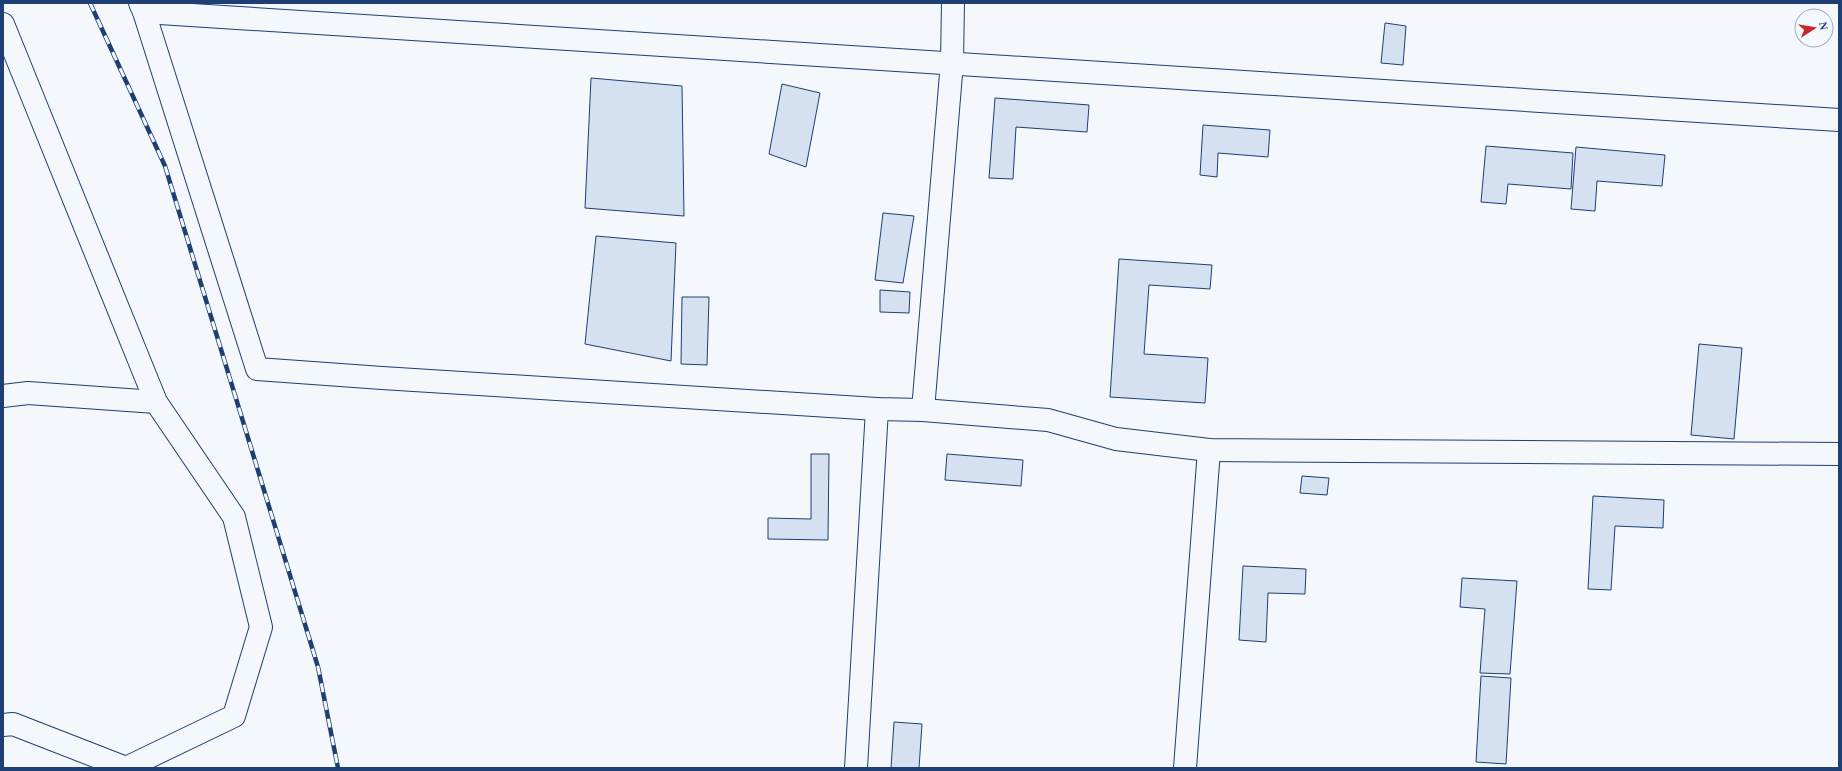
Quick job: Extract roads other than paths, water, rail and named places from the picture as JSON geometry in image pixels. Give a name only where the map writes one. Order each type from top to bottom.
[{"type":"street","points":[[923,410],[952,62],[953,3]]},
{"type":"street","points":[[1839,120],[142,7],[257,369],[877,409],[923,410],[1048,420],[1116,439],[1209,450],[1839,454]]},
{"type":"street","points":[[3,24],[156,402],[234,517],[261,628],[234,716],[126,768],[13,724],[3,725]]},
{"type":"street","points":[[3,396],[28,393],[156,402]]},
{"type":"street","points":[[856,768],[877,409]]},
{"type":"street","points":[[1185,768],[1209,450]]},
{"type":"railway","points":[[90,3],[165,166],[318,667],[338,768]]}]
